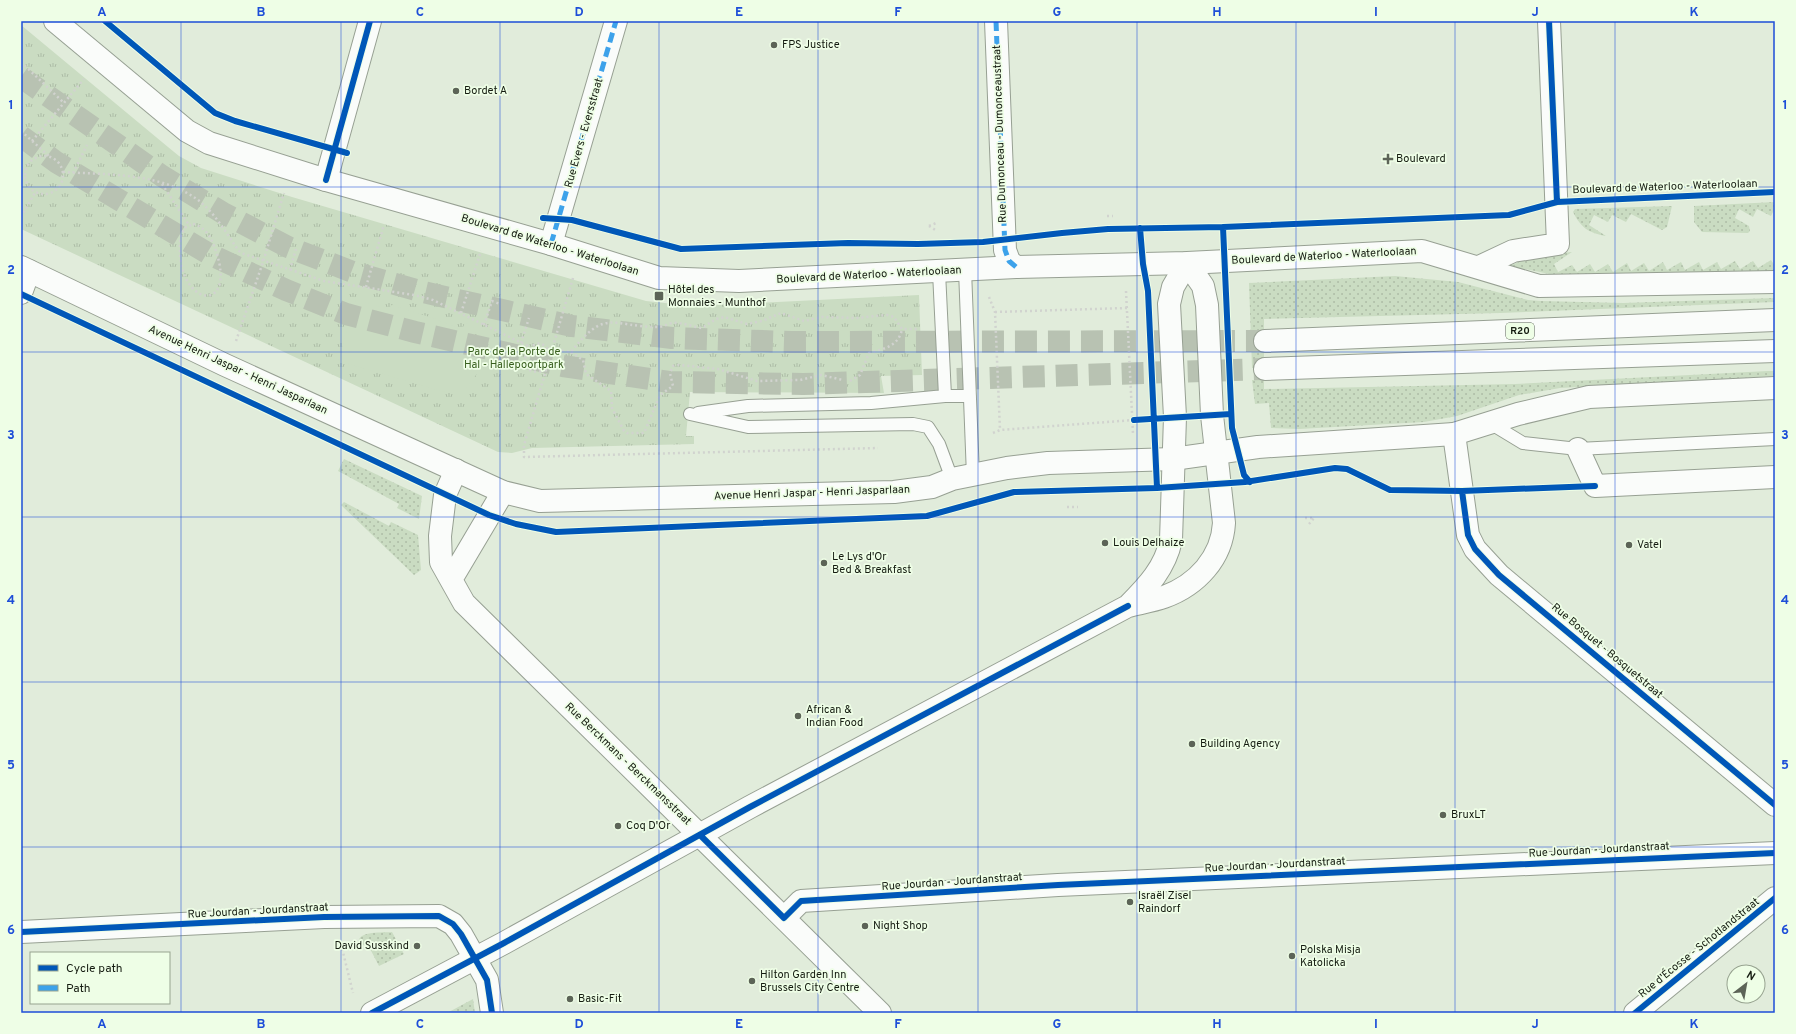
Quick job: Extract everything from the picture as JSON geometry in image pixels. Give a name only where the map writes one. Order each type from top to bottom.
[{"type":"main road","name":"Boulevard de Waterloo - Waterloolaan","points":[[55,21],[187,131],[209,143],[326,180],[551,244],[659,278],[739,282],[1016,267],[1186,263],[1422,251],[1539,286],[1775,282]]},
{"type":"main road","points":[[326,180],[370,21]]},
{"type":"main road","name":"Rue Evers - Eversstraat","points":[[551,244],[616,21]]},
{"type":"main road","name":"Rue Dumonceau - Dumonceaustraat","points":[[996,21],[1005,250],[1009,261],[1016,267]]},
{"type":"main road","name":"Boulevard de Waterloo - Waterloolaan","points":[[1479,267],[1513,251],[1558,244],[1549,21]]},
{"type":"main road","points":[[375,1012],[700,835],[1128,606],[1164,597],[1192,580],[1206,568],[1216,556],[1223,536],[1224,523],[1215,454],[1207,305],[1203,286],[1186,263],[1173,287],[1169,304],[1175,417],[1171,540],[1169,550],[1157,575],[1149,586],[1128,606]]},
{"type":"main road","points":[[21,293],[25,269]]},
{"type":"main road","name":"Avenue Henri Jaspar - Henri Jasparlaan","points":[[25,269],[225,365],[503,492],[540,501],[894,492],[932,487],[962,478],[1007,468],[1048,463],[1098,460],[1132,461],[1173,459],[1258,447],[1454,434],[1518,414],[1589,397],[1775,388]]},
{"type":"main road","name":"R20","points":[[1265,341],[1775,320]]},
{"type":"main road","points":[[1265,369],[1775,351]]},
{"type":"main road","name":"Rue Bosquet - Bosquetstraat","points":[[1454,434],[1468,535],[1475,550],[1499,574],[1775,805]]},
{"type":"main road","points":[[1578,449],[1594,486],[1775,477]]},
{"type":"main road","points":[[456,470],[445,495],[440,536],[441,562],[452,578],[503,492]]},
{"type":"main road","name":"Rue Berckmans - Berckmansstraat","points":[[452,578],[453,584],[464,603],[880,1013]]},
{"type":"main road","name":"Rue Jourdan - Jourdanstraat","points":[[784,918],[801,901],[1074,884],[1775,853]]},
{"type":"main road","name":"Rue d'Écosse - Schotlandstraat","points":[[1635,1013],[1775,898]]},
{"type":"main road","name":"Rue Jourdan - Jourdanstraat","points":[[21,932],[324,917],[440,916],[452,924],[475,958],[489,986],[492,1013]]},
{"type":"lane","points":[[962,478],[970,396],[965,270]]},
{"type":"lane","points":[[939,272],[945,396]]},
{"type":"lane","points":[[962,478],[928,428],[913,424],[748,427],[690,414],[748,406],[871,402],[945,396],[970,396]]},
{"type":"lane","points":[[1490,423],[1523,443],[1578,449],[1775,439]]},
{"type":"path","points":[[21,62],[64,103]]},
{"type":"path","points":[[32,141],[88,74]]},
{"type":"path","points":[[21,131],[60,165],[63,172],[61,182],[54,191],[42,193],[31,188],[26,177],[28,165],[32,160],[44,156],[50,157]]},
{"type":"path","points":[[73,173],[87,145]]},
{"type":"path","points":[[63,172],[129,176],[177,188],[198,200],[213,215],[239,251],[264,262],[324,281],[420,297],[461,313],[530,347],[543,345],[550,353]]},
{"type":"path","points":[[21,176],[26,177]]},
{"type":"path","points":[[162,184],[189,225]]},
{"type":"path","points":[[225,365],[234,346],[264,262],[286,187]]},
{"type":"path","points":[[21,216],[36,191]]},
{"type":"path","points":[[1107,216],[1113,216]]},
{"type":"path","points":[[366,287],[385,222]]},
{"type":"path","points":[[936,223],[929,226],[937,231]]},
{"type":"path","points":[[193,224],[202,228],[212,240],[217,253],[220,276],[219,287],[213,296],[205,297],[197,292],[184,274],[180,258],[180,243],[183,230],[189,225],[193,224]]},
{"type":"path","points":[[290,270],[296,250]]},
{"type":"path","points":[[461,313],[481,250]]},
{"type":"path","points":[[524,458],[524,445],[575,271]]},
{"type":"path","points":[[1126,288],[1134,420],[1132,461]]},
{"type":"path","points":[[988,294],[995,312],[1000,430]]},
{"type":"path","points":[[484,325],[492,301],[500,304]]},
{"type":"path","points":[[995,312],[1127,308]]},
{"type":"path","points":[[571,352],[581,339],[596,326],[610,322],[659,328],[672,323],[679,323],[702,328],[708,326],[716,319],[724,317],[748,324],[762,321],[782,313],[804,321],[822,317],[857,318],[886,315],[894,317],[902,329]]},
{"type":"path","points":[[521,343],[529,318]]},
{"type":"path","points":[[552,349],[571,352],[583,360],[586,374],[611,391],[612,408],[624,431],[627,433],[644,433],[660,395],[673,386],[670,373],[673,366],[679,365],[718,369],[757,380],[800,380],[821,375],[850,381],[860,375],[870,353],[890,347],[899,338],[902,329]]},
{"type":"path","points":[[902,329],[920,329]]},
{"type":"path","points":[[530,347],[525,354],[525,363],[528,367],[535,371],[546,370]]},
{"type":"path","points":[[1134,420],[1175,417]]},
{"type":"path","points":[[1067,508],[1078,507]]},
{"type":"path","points":[[1305,518],[1314,518],[1309,524]]},
{"type":"path","points":[[340,941],[354,994]]},
{"type":"green space","name":"Parc de la Porte de Hal - Hallepoortpark","points":[[21,25],[179,156],[201,168],[292,197],[646,301],[693,306],[919,295],[922,375],[881,376],[884,393],[690,392],[686,436],[694,436],[694,444],[532,448],[512,453],[498,452],[21,229]]},
{"type":"green space","points":[[1775,202],[1775,208],[1771,216],[1757,209],[1753,217],[1739,209],[1735,218],[1749,226],[1750,231],[1748,233],[1702,232],[1694,222],[1694,206]]},
{"type":"green space","points":[[1672,206],[1667,227],[1662,230],[1631,214],[1626,222],[1612,215],[1608,222],[1594,215],[1589,225],[1606,236],[1586,229],[1582,226],[1573,212],[1575,209]]},
{"type":"green space","points":[[1572,252],[1554,264],[1558,272],[1572,265],[1577,272],[1590,264],[1595,272],[1608,264],[1613,272],[1627,263],[1631,271],[1644,263],[1649,271],[1663,262],[1667,270],[1681,262],[1685,270],[1699,262],[1703,270],[1717,262],[1721,269],[1735,261],[1740,269],[1753,261],[1758,268],[1771,260],[1775,266],[1775,272],[1554,275],[1511,265],[1538,255]]},
{"type":"green space","points":[[1395,276],[1458,282],[1528,300],[1541,301],[1623,303],[1775,298],[1775,302],[1500,313],[1264,319],[1264,389],[1515,384],[1768,371],[1775,371],[1775,376],[1560,388],[1519,395],[1457,416],[1424,422],[1299,429],[1271,428],[1269,403],[1255,404],[1252,380],[1258,380],[1258,368],[1252,368],[1249,283]]},
{"type":"green space","points":[[356,300],[389,309],[391,305],[436,319],[462,330],[465,322],[476,329],[473,342],[483,366],[463,392],[445,392],[338,361]]},
{"type":"green space","points":[[344,459],[422,496],[419,519],[397,508],[399,504],[338,471]]},
{"type":"green space","points":[[344,502],[389,526],[391,522],[418,535],[421,570],[414,575],[341,505]]},
{"type":"green space","points":[[392,932],[404,954],[379,966],[367,943],[360,947],[360,938],[369,934]]},
{"type":"green space","points":[[473,999],[475,1013],[447,1013]]},
{"type":"tunnel","points":[[21,77],[162,176],[223,213],[288,247],[353,272],[423,292],[572,326],[672,338],[791,342],[1265,341]]},
{"type":"tunnel","points":[[21,136],[56,162],[209,254],[286,290],[346,314],[415,332],[563,366],[669,382],[803,384],[1265,369]]},
{"type":"marked path","points":[[551,244],[616,21]]},
{"type":"marked path","points":[[996,21],[1005,250],[1009,261],[1016,267]]},
{"type":"cycle path","points":[[105,21],[215,113],[235,121],[347,153]]},
{"type":"cycle path","points":[[326,180],[370,21]]},
{"type":"cycle path","points":[[1549,21],[1557,202]]},
{"type":"cycle path","points":[[543,218],[572,220],[681,249],[848,243],[918,244],[983,242],[1108,229],[1223,227],[1509,215],[1557,202],[1775,192]]},
{"type":"cycle path","points":[[1223,227],[1232,428],[1244,475],[1250,482]]},
{"type":"cycle path","points":[[1140,228],[1143,264],[1148,291],[1157,488]]},
{"type":"cycle path","points":[[21,294],[489,515],[516,524],[556,532],[927,516],[1014,492],[1157,488],[1245,482],[1335,468],[1347,469],[1390,490],[1462,491],[1595,486]]},
{"type":"cycle path","points":[[1134,420],[1231,414]]},
{"type":"cycle path","points":[[1462,491],[1468,535],[1475,549],[1499,575],[1775,805]]},
{"type":"cycle path","points":[[372,1013],[504,943],[750,807],[1128,606]]},
{"type":"cycle path","points":[[700,835],[784,918],[801,901],[1058,885],[1775,853]]},
{"type":"cycle path","points":[[1635,1013],[1775,898]]},
{"type":"cycle path","points":[[21,932],[324,917],[439,916],[453,924],[461,934],[487,980],[492,1013]]},
{"type":"place","name":"FPS Justice","points":[[774,45]]},
{"type":"place","name":"Bordet A","points":[[456,91]]},
{"type":"place","name":"Boulevard","points":[[1388,159]]},
{"type":"place","name":"Hôtel des Monnaies - Munthof","points":[[659,296]]},
{"type":"place","name":"Louis Delhaize","points":[[1105,543]]},
{"type":"place","name":"Vatel","points":[[1629,545]]},
{"type":"place","name":"Le Lys d'Or Bed & Breakfast","points":[[824,563]]},
{"type":"place","name":"African & Indian Food","points":[[798,716]]},
{"type":"place","name":"Building Agency","points":[[1192,744]]},
{"type":"place","name":"BruxLT","points":[[1443,815]]},
{"type":"place","name":"Coq D'Or","points":[[618,826]]},
{"type":"place","name":"Israël Zisel Raindorf","points":[[1130,902]]},
{"type":"place","name":"Night Shop","points":[[865,926]]},
{"type":"place","name":"David Susskind","points":[[417,946]]},
{"type":"place","name":"Polska Misja Katolicka","points":[[1292,956]]},
{"type":"place","name":"Hilton Garden Inn Brussels City Centre","points":[[752,981]]},
{"type":"place","name":"Basic-Fit","points":[[570,999]]}]
